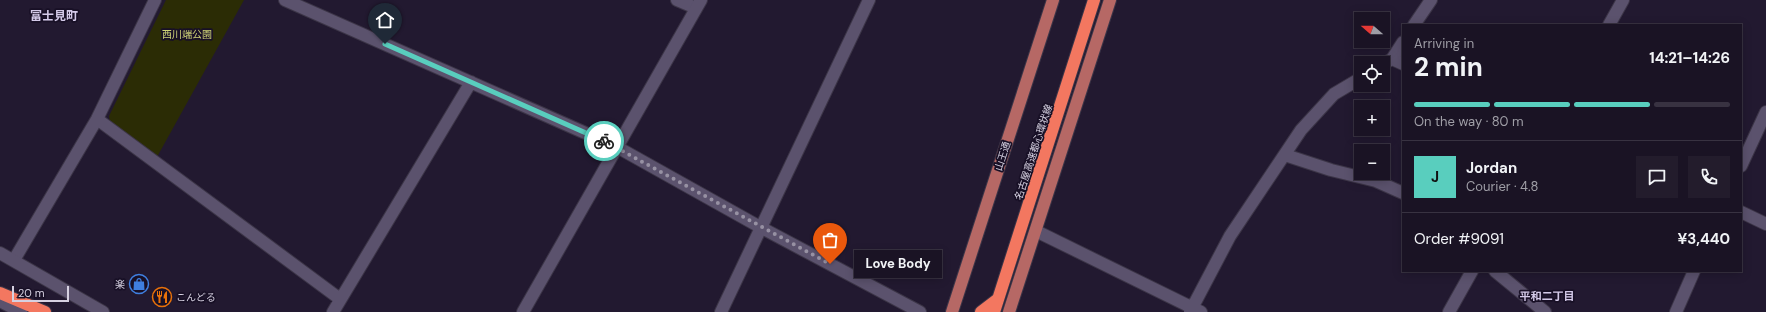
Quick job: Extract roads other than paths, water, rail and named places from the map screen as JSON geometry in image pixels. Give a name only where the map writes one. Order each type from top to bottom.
[{"type":"highway","name":"名古屋高速都心環状線","points":[[994,312],[1094,0]]},
{"type":"highway","points":[[2,296],[45,312]]},
{"type":"highway","points":[[981,312],[998,299]]},
{"type":"main road","name":"山王通","points":[[952,312],[1053,0]]},
{"type":"main road","points":[[1009,312],[1110,0]]},
{"type":"street","points":[[14,260],[98,119],[155,0]]},
{"type":"street","points":[[285,0],[617,147],[760,227],[920,312]]},
{"type":"street","points":[[523,312],[698,4],[677,0]]},
{"type":"street","points":[[720,312],[869,0]]},
{"type":"street","points":[[1415,24],[1431,0]]},
{"type":"street","points":[[1610,24],[1623,0]]},
{"type":"street","points":[[1390,58],[1402,43]]},
{"type":"street","points":[[1390,62],[1402,64]]},
{"type":"street","points":[[333,312],[471,82]]},
{"type":"street","points":[[1036,231],[1194,311],[1230,236],[1302,130],[1334,94],[1354,82]]},
{"type":"street","points":[[1742,164],[1766,112]]},
{"type":"street","points":[[98,119],[340,299]]},
{"type":"street","points":[[1285,155],[1331,170],[1376,181],[1402,193]]},
{"type":"street","points":[[1742,212],[1766,224]]},
{"type":"street","points":[[0,253],[103,312]]},
{"type":"street","points":[[1449,312],[1471,272]]},
{"type":"street","points":[[1496,272],[1545,312]]},
{"type":"street","points":[[1676,312],[1694,272]]},
{"type":"street","points":[[2,296],[21,312]]},
{"type":"place","name":"Love Body","points":[[830,264]]},
{"type":"place","name":"楽","points":[[139,284]]},
{"type":"place","name":"こんどる","points":[[162,297]]},
{"type":"district","name":"富士見町","points":[[54,16]]},
{"type":"district","name":"平和二丁目","points":[[1547,296]]},
{"type":"park label","name":"西川端公園","points":[[187,34]]}]
